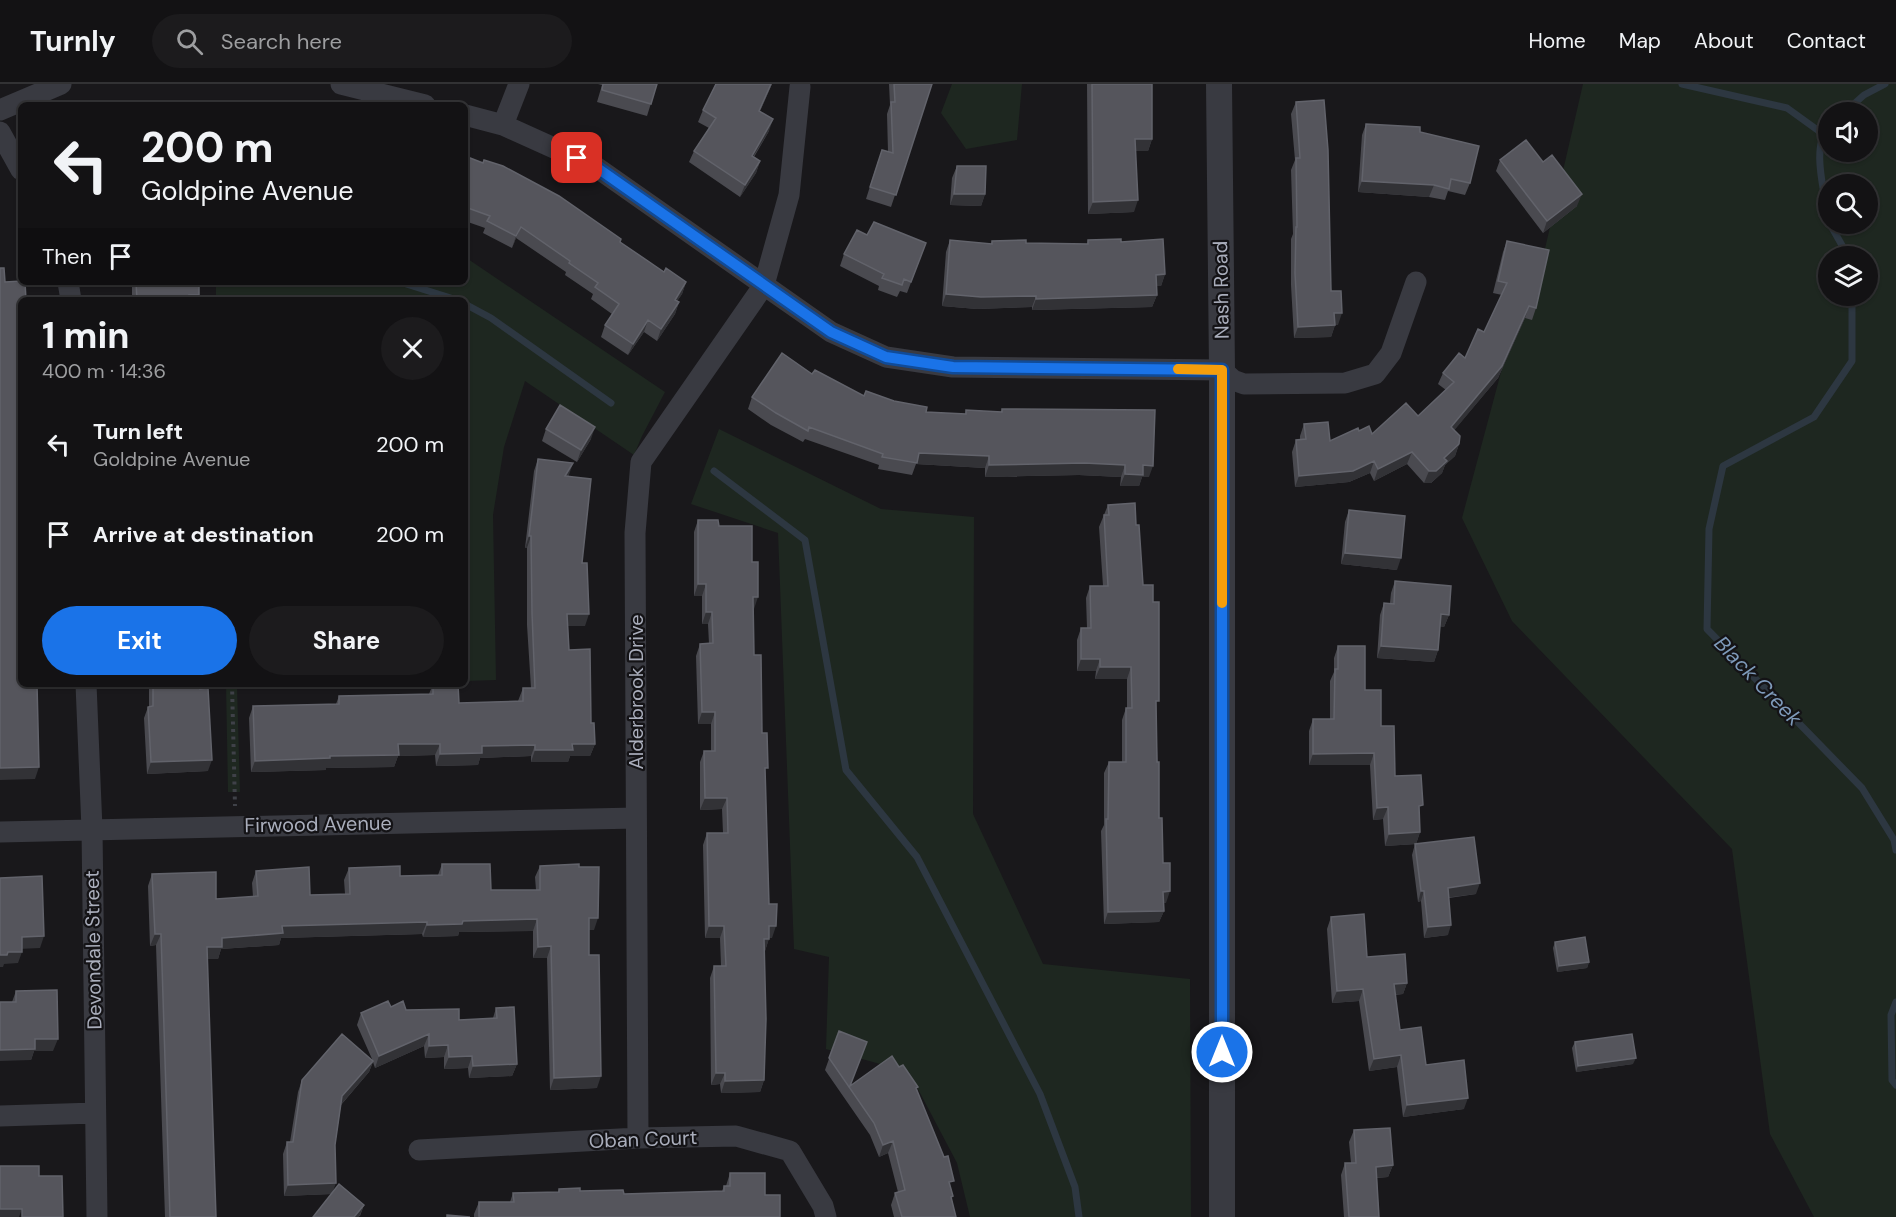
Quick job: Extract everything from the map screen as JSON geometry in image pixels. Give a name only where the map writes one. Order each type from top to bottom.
[{"type":"street","points":[[19,102],[61,84]]},
{"type":"street","points":[[341,84],[413,102]]},
{"type":"street","points":[[503,125],[519,84]]},
{"type":"street","name":"Nash Road","points":[[1219,84],[1222,370],[1222,1217]]},
{"type":"street","name":"Alderbrook Drive","points":[[638,1138],[635,533],[641,462],[764,285],[789,195],[800,87]]},
{"type":"street","points":[[0,110],[18,102]]},
{"type":"street","points":[[468,116],[503,125],[596,167],[831,332],[886,357],[953,367],[1222,370],[1233,380],[1244,384],[1345,383],[1375,374],[1391,353],[1416,282]]},
{"type":"street","points":[[0,132],[18,165]]},
{"type":"street","name":"Devondale Street","points":[[87,687],[92,829],[97,1217]]},
{"type":"street","name":"Firwood Avenue","points":[[0,832],[236,825],[636,818]]},
{"type":"street","points":[[0,1116],[95,1113]]},
{"type":"street","name":"Oban Court","points":[[419,1150],[638,1138],[736,1136],[790,1150],[823,1206],[826,1217]]},
{"type":"path","points":[[232,687],[236,825]]},
{"type":"shaded area","points":[[952,84],[1022,84],[1017,140],[966,149],[941,113]]},
{"type":"shaded area","points":[[1583,84],[1896,84],[1896,1217],[1814,1217],[1770,1134],[1732,849],[1512,621],[1462,518],[1508,346],[1541,266]]},
{"type":"shaded area","points":[[468,259],[665,392],[634,455],[525,381],[504,447],[493,515],[496,680],[468,681],[468,297],[216,297],[216,285],[468,285]]},
{"type":"shaded area","points":[[719,429],[881,509],[974,517],[973,814],[1043,964],[1190,979],[1191,1217],[970,1217],[957,1163],[909,1072],[826,1049],[829,957],[794,949],[778,533],[691,504]]},
{"type":"shaded area","points":[[226,687],[237,687],[240,792],[228,792]]},
{"type":"building","points":[[603,84],[657,84],[651,104],[602,90]]},
{"type":"building","points":[[716,84],[771,84],[759,111],[773,119],[752,156],[760,161],[745,185],[694,151],[716,118],[703,110]]},
{"type":"building","points":[[894,84],[932,84],[896,195],[870,187],[882,150],[893,153],[891,102],[895,102]]},
{"type":"building","points":[[1092,84],[1152,84],[1152,139],[1135,139],[1138,200],[1093,202]]},
{"type":"building","points":[[1324,100],[1328,150],[1331,291],[1341,291],[1342,313],[1334,313],[1335,325],[1298,327],[1295,273],[1296,158],[1300,158],[1296,102]]},
{"type":"building","points":[[1366,124],[1420,127],[1420,132],[1479,146],[1470,183],[1451,179],[1449,189],[1434,185],[1362,181]]},
{"type":"building","points":[[1526,140],[1543,162],[1552,155],[1582,194],[1547,221],[1500,160]]},
{"type":"building","points":[[468,157],[483,163],[484,160],[503,166],[559,196],[664,272],[666,268],[686,282],[675,300],[679,302],[661,329],[648,320],[633,344],[605,325],[619,304],[595,287],[598,283],[521,227],[516,236],[487,221],[490,216],[468,208]]},
{"type":"building","points":[[957,166],[986,166],[985,194],[954,194]]},
{"type":"building","points":[[874,222],[926,243],[911,282],[904,279],[902,285],[882,278],[884,274],[844,254],[857,230],[867,235]]},
{"type":"building","points":[[1121,239],[1121,242],[1163,239],[1165,274],[1156,275],[1157,295],[1036,299],[1036,296],[981,297],[946,294],[950,240],[992,244],[992,241],[1026,240],[1026,243],[1088,244],[1088,240]]},
{"type":"building","points":[[1507,241],[1549,250],[1536,308],[1529,306],[1502,366],[1451,427],[1460,436],[1459,444],[1444,458],[1447,461],[1436,471],[1429,471],[1412,452],[1378,469],[1374,461],[1353,471],[1299,476],[1296,440],[1306,439],[1304,424],[1328,422],[1330,441],[1358,428],[1359,431],[1369,426],[1372,434],[1406,403],[1418,416],[1454,382],[1443,373],[1459,353],[1465,358],[1478,329],[1484,332],[1507,283],[1498,281]]},
{"type":"building","points":[[0,268],[4,268],[5,282],[18,281],[18,285],[25,285],[26,297],[18,297],[18,687],[37,687],[39,767],[0,768]]},
{"type":"building","points":[[136,285],[199,285],[199,295],[189,295],[189,297],[137,297]]},
{"type":"building","points":[[782,353],[812,374],[815,370],[864,396],[866,391],[894,401],[927,407],[926,412],[966,414],[966,410],[1002,412],[1002,409],[1155,410],[1153,466],[1143,465],[1143,475],[1125,474],[1125,465],[1084,463],[989,465],[989,456],[919,453],[917,463],[882,457],[883,454],[809,427],[808,431],[752,397]]},
{"type":"building","points":[[560,405],[595,427],[581,450],[546,429]]},
{"type":"building","points":[[538,459],[573,463],[565,476],[591,479],[582,563],[587,563],[589,614],[567,614],[569,650],[590,649],[591,723],[594,723],[595,744],[572,744],[573,750],[535,750],[535,745],[482,746],[482,753],[440,754],[440,744],[398,744],[399,755],[330,756],[330,758],[255,761],[253,706],[339,704],[339,696],[433,694],[433,687],[458,687],[459,703],[523,701],[523,688],[535,688],[531,536],[529,536]]},
{"type":"building","points":[[1135,503],[1136,525],[1139,525],[1143,585],[1153,585],[1153,602],[1159,602],[1159,701],[1156,701],[1159,818],[1162,818],[1163,863],[1170,863],[1170,891],[1163,892],[1164,911],[1108,912],[1106,819],[1108,819],[1109,762],[1126,762],[1126,708],[1132,708],[1131,667],[1100,667],[1100,659],[1081,659],[1081,628],[1091,628],[1090,586],[1108,586],[1104,515],[1109,515],[1108,505]]},
{"type":"building","points":[[1349,510],[1405,516],[1401,558],[1345,553]]},
{"type":"building","points":[[698,520],[718,520],[719,526],[752,526],[752,562],[758,562],[758,597],[753,597],[754,655],[761,655],[762,733],[767,733],[768,768],[765,768],[769,904],[777,904],[776,926],[769,926],[769,939],[764,939],[766,1019],[764,1080],[725,1081],[725,1073],[716,1073],[714,966],[726,966],[724,926],[709,926],[707,833],[728,833],[727,798],[705,798],[704,751],[715,751],[715,712],[702,712],[700,644],[713,643],[712,612],[706,612],[706,584],[698,584]]},
{"type":"building","points":[[1395,581],[1451,586],[1449,615],[1441,614],[1438,650],[1381,646],[1384,603],[1394,604]]},
{"type":"building","points":[[1338,646],[1365,646],[1365,690],[1381,690],[1381,726],[1394,726],[1395,776],[1421,775],[1423,805],[1419,806],[1420,832],[1389,834],[1388,807],[1377,808],[1374,753],[1313,754],[1313,719],[1334,719]]},
{"type":"building","points":[[153,687],[208,688],[212,760],[151,762],[148,707],[153,706]]},
{"type":"building","points":[[1474,837],[1480,883],[1448,888],[1451,925],[1428,927],[1415,844]]},
{"type":"building","points":[[442,864],[490,864],[491,890],[540,890],[540,866],[579,864],[579,867],[599,867],[598,918],[589,918],[589,955],[599,955],[601,1076],[554,1078],[551,946],[538,947],[537,919],[463,921],[462,924],[427,925],[427,922],[282,926],[283,933],[222,938],[222,947],[207,947],[216,1217],[170,1217],[161,934],[155,934],[152,874],[216,872],[216,899],[258,896],[256,871],[309,867],[310,895],[350,894],[349,868],[400,866],[400,876],[442,875]]},
{"type":"building","points":[[42,876],[44,936],[22,937],[22,952],[8,952],[7,955],[0,955],[0,878]]},
{"type":"building","points":[[1364,914],[1367,957],[1405,954],[1407,983],[1394,984],[1400,1030],[1421,1027],[1426,1065],[1464,1060],[1468,1098],[1407,1105],[1401,1055],[1374,1059],[1363,989],[1337,991],[1331,917]]},
{"type":"building","points":[[1585,937],[1589,962],[1559,966],[1555,942]]},
{"type":"building","points":[[57,990],[58,1039],[35,1039],[35,1049],[0,1050],[0,1002],[16,1002],[16,991]]},
{"type":"building","points":[[388,1001],[391,1007],[403,1001],[406,1010],[459,1009],[459,1020],[497,1018],[496,1008],[514,1007],[517,1064],[473,1066],[472,1056],[449,1057],[448,1045],[429,1046],[429,1034],[379,1056],[361,1013]]},
{"type":"building","points":[[839,1031],[867,1042],[850,1086],[892,1056],[899,1067],[903,1065],[918,1087],[916,1088],[944,1157],[948,1156],[954,1181],[949,1182],[956,1217],[902,1217],[895,1193],[905,1190],[893,1141],[883,1145],[874,1123],[829,1058]]},
{"type":"building","points":[[342,1034],[373,1061],[342,1096],[335,1145],[336,1183],[288,1185],[287,1142],[293,1142],[302,1080]]},
{"type":"building","points":[[1632,1034],[1636,1058],[1578,1066],[1575,1042]]},
{"type":"building","points":[[1390,1128],[1393,1165],[1376,1167],[1379,1217],[1349,1217],[1345,1163],[1356,1163],[1354,1130]]},
{"type":"building","points":[[0,1166],[39,1166],[39,1176],[62,1176],[63,1217],[22,1217],[22,1209],[0,1209]]},
{"type":"building","points":[[730,1173],[765,1173],[765,1195],[780,1195],[780,1217],[479,1217],[479,1202],[514,1202],[513,1193],[559,1192],[559,1189],[580,1188],[580,1191],[623,1190],[624,1194],[724,1191],[724,1186],[730,1186]]},
{"type":"building","points":[[339,1184],[364,1205],[354,1217],[313,1217]]},
{"type":"building","points":[[447,1215],[470,1217],[447,1217]]},
{"type":"waterway","points":[[1682,84],[1787,108],[1818,130]]},
{"type":"waterway","name":"Black Creek","points":[[1856,102],[1885,84]]},
{"type":"waterway","name":"Black Creek","points":[[1820,162],[1820,174]]},
{"type":"waterway","name":"Black Creek","points":[[1836,234],[1842,246]]},
{"type":"waterway","points":[[410,285],[448,297]]},
{"type":"waterway","points":[[468,306],[491,318],[611,403]]},
{"type":"waterway","name":"Black Creek","points":[[1852,306],[1852,361],[1814,417],[1723,466],[1709,529],[1707,629],[1862,788],[1894,840],[1896,850]]},
{"type":"waterway","points":[[714,471],[805,540],[846,770],[917,857],[1040,1094],[1075,1187],[1079,1217]]},
{"type":"waterway","name":"Black Creek","points":[[1896,1002],[1891,1015],[1892,1080],[1896,1085]]},
{"type":"slow traffic","points":[[1178,369],[1222,370],[1222,603]]},
{"type":"route","points":[[577,158],[596,167],[831,332],[886,357],[953,367],[1222,370],[1222,1052]]}]
